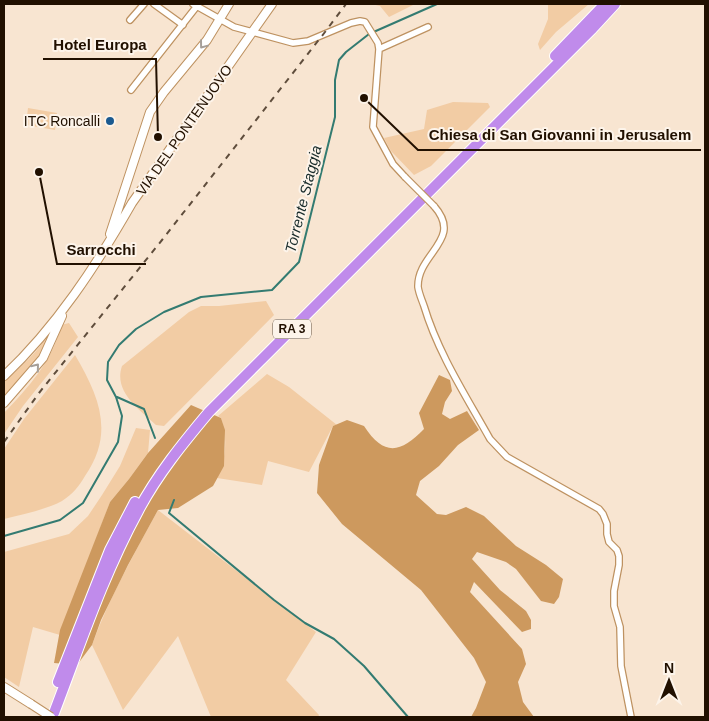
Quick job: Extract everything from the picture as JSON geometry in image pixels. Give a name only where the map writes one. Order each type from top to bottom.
[{"type":"highway","name":"RA 3","points":[[51,713],[110,550],[153,474],[181,436],[223,388],[605,4]]},
{"type":"highway","name":"RA 3","points":[[51,713],[117,552],[159,476],[185,441],[209,412],[591,30],[614,4]]},
{"type":"main road","points":[[4,376],[36,344],[64,310],[98,257],[114,225],[150,112],[164,92],[202,47],[229,4]]},
{"type":"main road","name":"VIA DEL PONTENUOVO","points":[[98,257],[272,4]]},
{"type":"main road","points":[[123,197],[123,208],[129,210]]},
{"type":"main road","points":[[4,403],[43,358],[64,310]]},
{"type":"main road","points":[[4,687],[31,704],[51,713]]},
{"type":"street","points":[[130,20],[144,4]]},
{"type":"street","points":[[154,4],[183,25]]},
{"type":"street","points":[[131,90],[183,25],[195,5],[238,28],[282,41],[298,43],[308,41],[350,22],[361,21],[366,23],[379,46],[373,115],[374,129],[389,157],[405,177],[434,206],[444,221],[445,231],[440,243],[427,258],[420,271],[419,291],[430,324],[455,376],[490,439],[497,448],[507,457],[599,509],[603,514],[607,524],[607,538],[617,550],[619,565],[614,591],[614,606],[620,627],[621,666],[631,717]]},
{"type":"street","points":[[379,46],[428,26]]},
{"type":"shaded area","points":[[371,4],[415,4],[389,17],[380,6]]},
{"type":"shaded area","points":[[548,4],[589,4],[556,32],[540,50],[538,44],[548,19]]},
{"type":"shaded area","points":[[453,102],[488,103],[490,107],[431,166],[414,175],[391,151],[384,138],[424,129],[427,110]]},
{"type":"shaded area","points":[[28,108],[57,113],[55,130],[26,125]]},
{"type":"shaded area","points":[[266,301],[274,315],[164,426],[156,425],[130,400],[121,384],[122,366],[189,312],[201,306]]},
{"type":"shaded area","points":[[69,323],[78,337],[23,406],[4,434],[4,413],[39,372],[53,350],[61,325]]},
{"type":"shaded area","points":[[49,332],[51,333],[50,336],[35,364],[4,398],[4,382],[35,353]]},
{"type":"shaded area","points":[[75,355],[91,385],[100,415],[99,445],[94,460],[78,486],[62,501],[4,519],[4,449],[24,419]]},
{"type":"shaded area","points":[[267,374],[289,387],[337,425],[333,426],[309,472],[268,461],[262,485],[217,478],[225,448],[225,433],[221,418],[218,416]]},
{"type":"shaded area","points":[[439,375],[450,380],[452,391],[445,402],[442,414],[450,419],[467,411],[479,430],[458,445],[439,466],[420,481],[416,495],[437,514],[446,515],[466,507],[484,516],[516,546],[546,565],[563,579],[559,597],[554,604],[541,601],[516,569],[506,562],[477,552],[472,559],[500,590],[526,611],[531,620],[531,629],[522,632],[474,582],[470,592],[522,649],[526,664],[518,682],[523,702],[534,717],[471,717],[486,682],[474,658],[421,590],[342,524],[317,493],[319,465],[333,426],[347,420],[364,426],[371,436],[386,447],[400,447],[416,437],[424,429],[419,413]]},
{"type":"shaded area","points":[[191,405],[221,418],[225,430],[224,466],[213,486],[178,508],[158,510],[101,620],[92,645],[77,665],[54,663],[60,630],[110,502],[148,453]]},
{"type":"shaded area","points":[[136,428],[150,430],[148,453],[110,502],[60,635],[33,627],[19,687],[4,677],[4,552],[69,534],[88,516],[102,495],[120,466]]},
{"type":"shaded area","points":[[158,510],[316,632],[286,680],[319,715],[318,717],[211,717],[178,636],[123,710],[92,645],[114,593]]},
{"type":"waterway","name":"Torrente Staggia","points":[[4,536],[60,520],[83,503],[118,442],[122,416],[116,397],[107,380],[108,362],[119,345],[136,329],[164,312],[201,297],[272,290],[299,262],[335,117],[335,80],[339,60],[369,34],[437,4]]},
{"type":"waterway","points":[[117,397],[144,409],[155,438]]},
{"type":"waterway","points":[[174,500],[169,513],[274,600],[305,623],[334,639],[364,666],[408,717]]},
{"type":"railway","points":[[4,442],[39,393],[162,240],[346,4]]},
{"type":"place","name":"Chiesa di San Giovanni in Jerusalem","points":[[364,98]]},
{"type":"place","name":"ITC Roncalli","points":[[110,121]]},
{"type":"place","name":"Hotel Europa","points":[[158,137]]},
{"type":"place","name":"Sarrocchi","points":[[39,172]]}]
